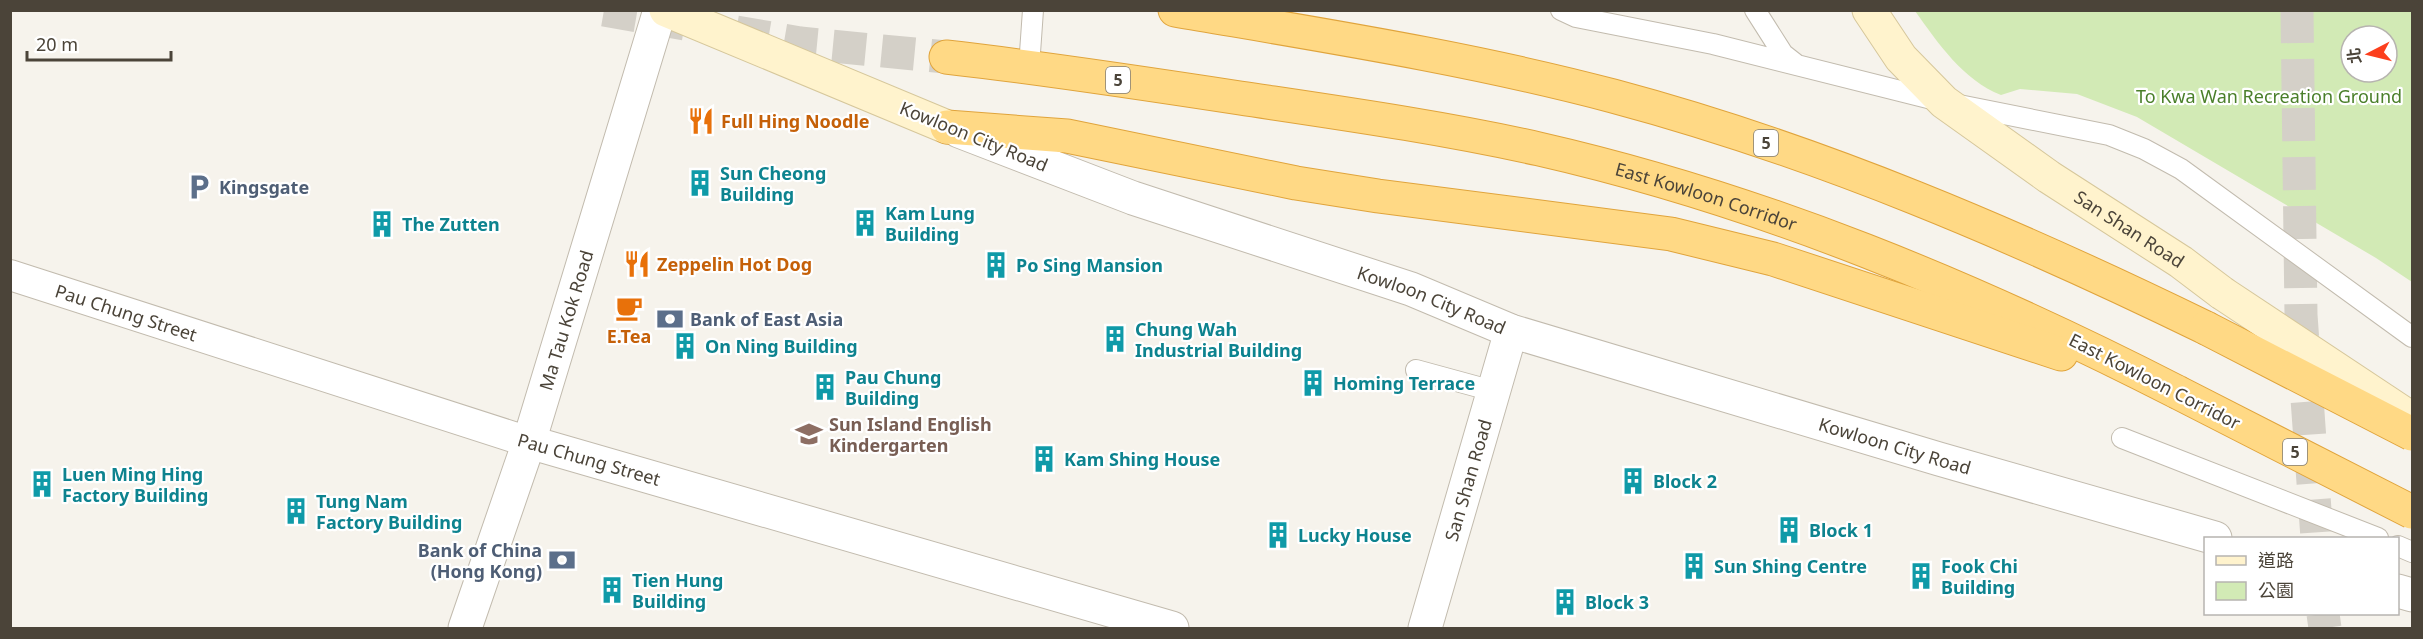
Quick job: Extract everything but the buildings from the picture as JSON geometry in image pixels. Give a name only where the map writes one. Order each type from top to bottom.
[{"type":"highway","name":"5","points":[[1175,10],[1302,32],[1537,78],[1613,96],[1704,123],[1899,190],[2118,286],[2206,328],[2412,434]]},
{"type":"highway","name":"East Kowloon Corridor","points":[[946,57],[1386,119],[1541,150],[1628,172],[1739,205],[1871,253],[2031,320],[2412,512]]},
{"type":"highway","points":[[947,127],[1067,136],[1296,183],[1377,196],[1671,234],[1773,260],[2176,392]]},
{"type":"main road","name":"Kowloon City Road","points":[[666,10],[947,127]]},
{"type":"main road","name":"San Shan Road","points":[[1869,10],[1901,58],[1944,102],[2049,177],[2181,262],[2222,293],[2412,419]]},
{"type":"street","name":"Ma Tau Kok Road","points":[[465,628],[529,442],[660,10]]},
{"type":"street","name":"Kowloon City Road","points":[[947,127],[1133,198],[1411,289],[1511,331],[1928,456],[2212,537]]},
{"type":"street","name":"Pau Chung Street","points":[[10,274],[529,442],[1172,628]]},
{"type":"street","name":"San Shan Road","points":[[1425,628],[1511,331]]},
{"type":"lane","points":[[1029,67],[1033,10]]},
{"type":"lane","points":[[1562,10],[1576,17],[1713,44],[1944,102],[2109,135],[2144,149],[2181,169],[2412,338]]},
{"type":"lane","points":[[1755,10],[1783,54],[1798,66]]},
{"type":"lane","points":[[1416,369],[1493,391]]},
{"type":"lane","points":[[2122,438],[2375,537]]},
{"type":"green space","name":"To Kwa Wan Recreation Ground","points":[[1915,11],[2412,11],[2412,282],[2376,258],[2137,117],[2077,94],[2020,89],[2001,95],[1975,80],[1942,48]]},
{"type":"tunnel","points":[[604,10],[685,24]]},
{"type":"tunnel","points":[[2297,10],[2301,315],[2317,537]]},
{"type":"tunnel","points":[[736,32],[800,43],[946,57]]},
{"type":"tunnel","points":[[2323,615],[2325,628]]},
{"type":"place","name":"Full Hing Noodle","points":[[701,121]]},
{"type":"place","name":"Sun Cheong Building","points":[[700,183]]},
{"type":"place","name":"Kingsgate","points":[[199,187]]},
{"type":"place","name":"Kam Lung Building","points":[[865,223]]},
{"type":"place","name":"The Zutten","points":[[382,224]]},
{"type":"place","name":"Zeppelin Hot Dog","points":[[637,264]]},
{"type":"place","name":"Po Sing Mansion","points":[[996,265]]},
{"type":"place","name":"E.Tea","points":[[629,308]]},
{"type":"place","name":"Bank of East Asia","points":[[670,319]]},
{"type":"place","name":"Chung Wah Industrial Building","points":[[1115,339]]},
{"type":"place","name":"On Ning Building","points":[[685,346]]},
{"type":"place","name":"Homing Terrace","points":[[1313,383]]},
{"type":"place","name":"Pau Chung Building","points":[[825,387]]},
{"type":"place","name":"Sun Island English Kindergarten","points":[[809,434]]},
{"type":"place","name":"Kam Shing House","points":[[1044,459]]},
{"type":"place","name":"Block 2","points":[[1633,481]]},
{"type":"place","name":"Luen Ming Hing Factory Building","points":[[42,484]]},
{"type":"place","name":"Tung Nam Factory Building","points":[[296,511]]},
{"type":"place","name":"Block 1","points":[[1789,530]]},
{"type":"place","name":"Lucky House","points":[[1278,535]]},
{"type":"place","name":"Bank of China (Hong Kong)","points":[[562,560]]},
{"type":"place","name":"Sun Shing Centre","points":[[1694,566]]},
{"type":"place","name":"Fook Chi Building","points":[[1921,576]]},
{"type":"place","name":"Tien Hung Building","points":[[612,590]]},
{"type":"place","name":"Block 3","points":[[1565,602]]}]
